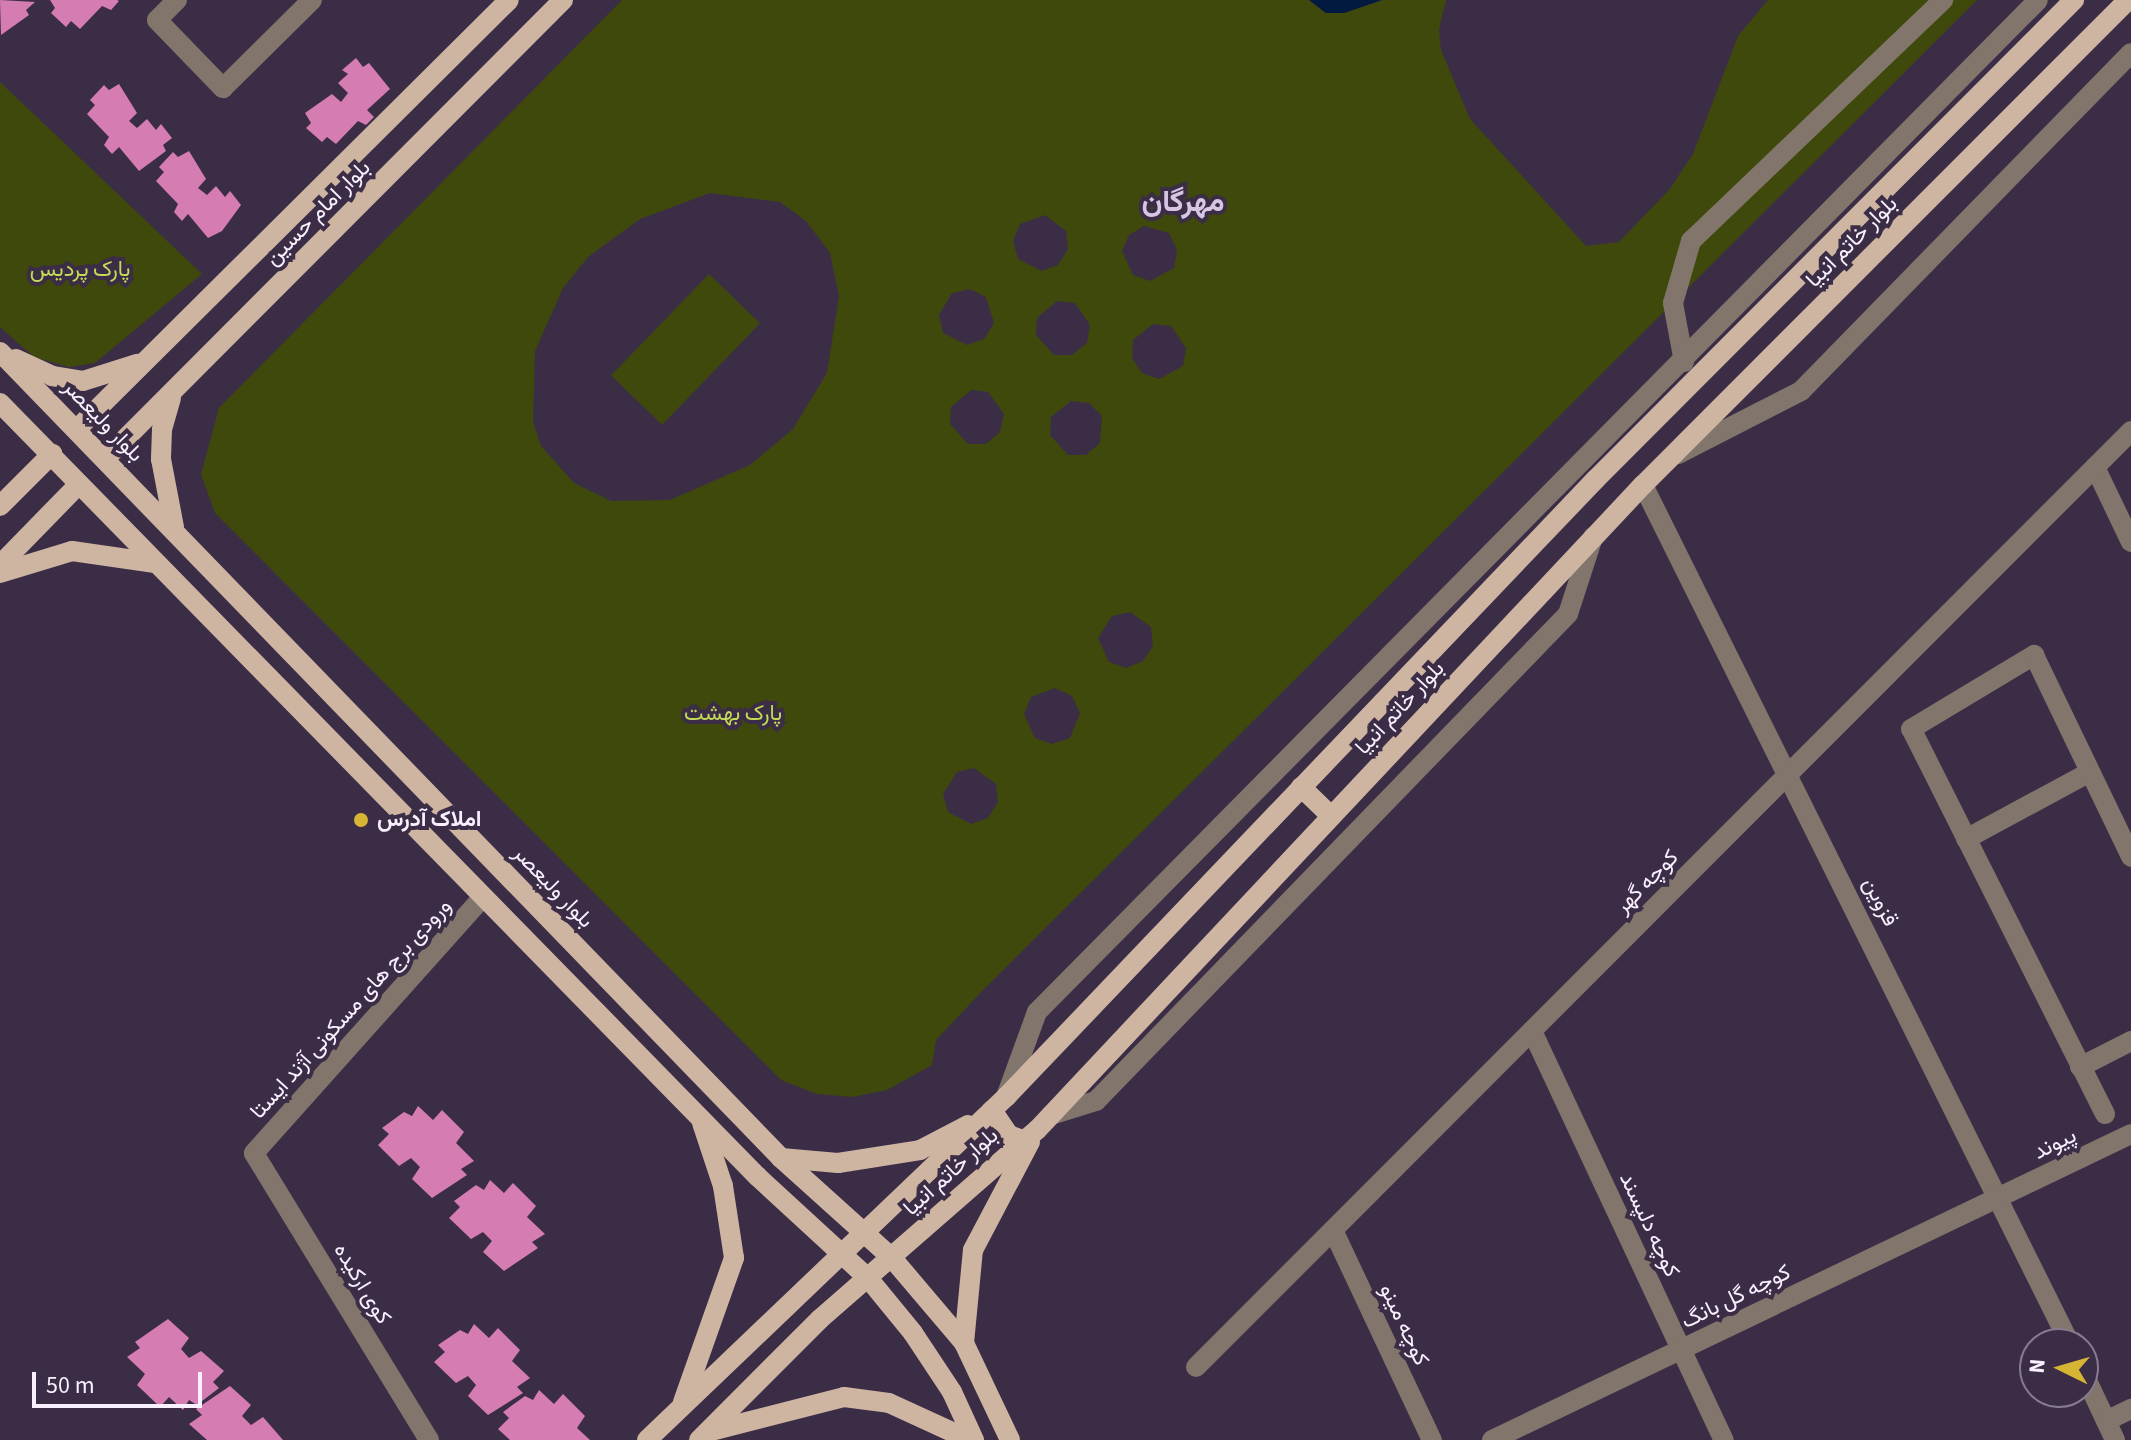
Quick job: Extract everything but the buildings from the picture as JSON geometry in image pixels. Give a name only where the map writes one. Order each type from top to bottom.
[{"type":"main road","name":"بلوار امام حسین","points":[[78,428],[509,0]]},
{"type":"main road","name":"بلوار امام حسین","points":[[106,458],[563,0]]},
{"type":"main road","name":"بلوار خاتم انبیا","points":[[647,1440],[995,1108],[1596,479],[2074,0]]},
{"type":"main road","name":"بلوار خاتم انبیا","points":[[703,1436],[868,1278],[1037,1129],[1670,457],[2128,0]]},
{"type":"main road","points":[[0,351],[52,376],[83,381],[148,359]]},
{"type":"main road","name":"بلوار ولیعصر","points":[[0,351],[78,428],[781,1158],[892,1258],[964,1343],[1010,1440]]},
{"type":"main road","points":[[173,392],[160,442],[175,530]]},
{"type":"main road","points":[[0,403],[701,1119],[868,1278],[913,1333],[949,1387],[972,1440]]},
{"type":"main road","points":[[0,506],[52,454]]},
{"type":"main road","points":[[0,565],[79,484]]},
{"type":"main road","points":[[0,573],[72,551],[158,564]]},
{"type":"main road","points":[[1301,787],[1331,816]]},
{"type":"main road","points":[[781,1158],[838,1163],[920,1150],[995,1108],[999,1126],[1037,1129],[973,1250],[964,1343]]},
{"type":"main road","points":[[681,1407],[734,1258],[723,1186],[701,1119]]},
{"type":"main road","points":[[949,1387],[960,1374],[977,1373]]},
{"type":"main road","points":[[704,1385],[725,1388],[730,1409]]},
{"type":"main road","points":[[703,1436],[844,1397],[889,1403],[972,1440]]},
{"type":"street","points":[[177,0],[157,20],[223,88],[312,0]]},
{"type":"street","points":[[1684,362],[1673,303],[1691,241],[1943,0]]},
{"type":"street","points":[[995,1108],[1037,1012],[1684,362],[2038,0]]},
{"type":"street","points":[[1670,457],[1801,391],[2131,53]]},
{"type":"street","name":"کوچه گهر","points":[[1196,1367],[2131,431]]},
{"type":"street","points":[[2095,467],[2131,542]]},
{"type":"street","name":"قزوین","points":[[1643,485],[2000,1197],[2062,1328]]},
{"type":"street","points":[[1037,1129],[1096,1101],[1568,614],[1593,537]]},
{"type":"street","points":[[2105,1114],[1911,729],[2034,655],[2131,857]]},
{"type":"street","points":[[1966,839],[2090,772]]},
{"type":"street","name":"ورودی برج های مسکونی آژند ایستا","points":[[254,1153],[483,897]]},
{"type":"street","name":"کوچه دلپسند","points":[[1532,1031],[1724,1440]]},
{"type":"street","points":[[2080,1067],[2131,1041]]},
{"type":"street","name":"پیوند","points":[[2000,1197],[2131,1134]]},
{"type":"street","name":"کوی ارکیده","points":[[254,1153],[429,1440]]},
{"type":"street","name":"کوچه گل بانگ","points":[[1492,1440],[2000,1197]]},
{"type":"street","name":"کوچه مینو","points":[[1333,1230],[1432,1440]]},
{"type":"street","points":[[2099,1406],[2110,1430],[2131,1409]]},
{"type":"green space","name":"پارک بهشت","points":[[622,0],[1309,0],[1326,13],[1344,13],[1382,0],[1446,0],[1439,29],[1441,50],[1470,119],[1586,246],[1619,242],[1669,190],[1693,154],[1738,36],[1768,0],[1977,0],[985,988],[936,1040],[932,1065],[887,1090],[852,1097],[817,1094],[781,1080],[215,513],[201,474],[219,408]],"holes":[[[710,193],[780,202],[806,221],[830,253],[839,296],[827,373],[793,429],[750,465],[670,500],[611,501],[574,483],[541,446],[533,422],[535,351],[563,288],[588,257],[640,219]],[[1045,215],[1066,231],[1068,249],[1058,265],[1042,271],[1018,259],[1013,241],[1020,224]],[[1144,226],[1169,233],[1177,250],[1174,268],[1150,281],[1133,275],[1122,251],[1129,235]],[[970,289],[986,297],[994,323],[984,339],[967,345],[943,333],[939,315],[952,293]],[[1057,301],[1075,303],[1090,325],[1087,343],[1072,355],[1054,355],[1036,335],[1037,318]],[[1153,324],[1171,326],[1186,348],[1183,366],[1159,379],[1142,373],[1132,358],[1133,340]],[[971,390],[988,392],[1004,414],[1000,432],[986,444],[968,444],[950,424],[951,407]],[[1071,401],[1089,403],[1102,416],[1100,443],[1086,455],[1068,455],[1050,435],[1051,417]],[[1130,612],[1151,627],[1153,646],[1143,661],[1126,668],[1109,662],[1098,638],[1112,616]],[[1055,688],[1072,696],[1080,713],[1070,738],[1052,744],[1035,738],[1024,714],[1031,697]],[[974,768],[996,784],[998,802],[988,818],[971,824],[948,812],[943,794],[957,772]]]},
{"type":"green space","name":"پارک پردیس","points":[[0,82],[202,274],[95,363],[69,367],[34,357],[0,327]]},
{"type":"green space","points":[[709,274],[760,323],[662,425],[611,375]]},
{"type":"water","points":[[1309,0],[1382,0],[1344,13],[1326,13]]},
{"type":"place","name":"املاک آدرس","points":[[361,820]]},
{"type":"district","name":"مهرگان","points":[[1183,202]]}]
